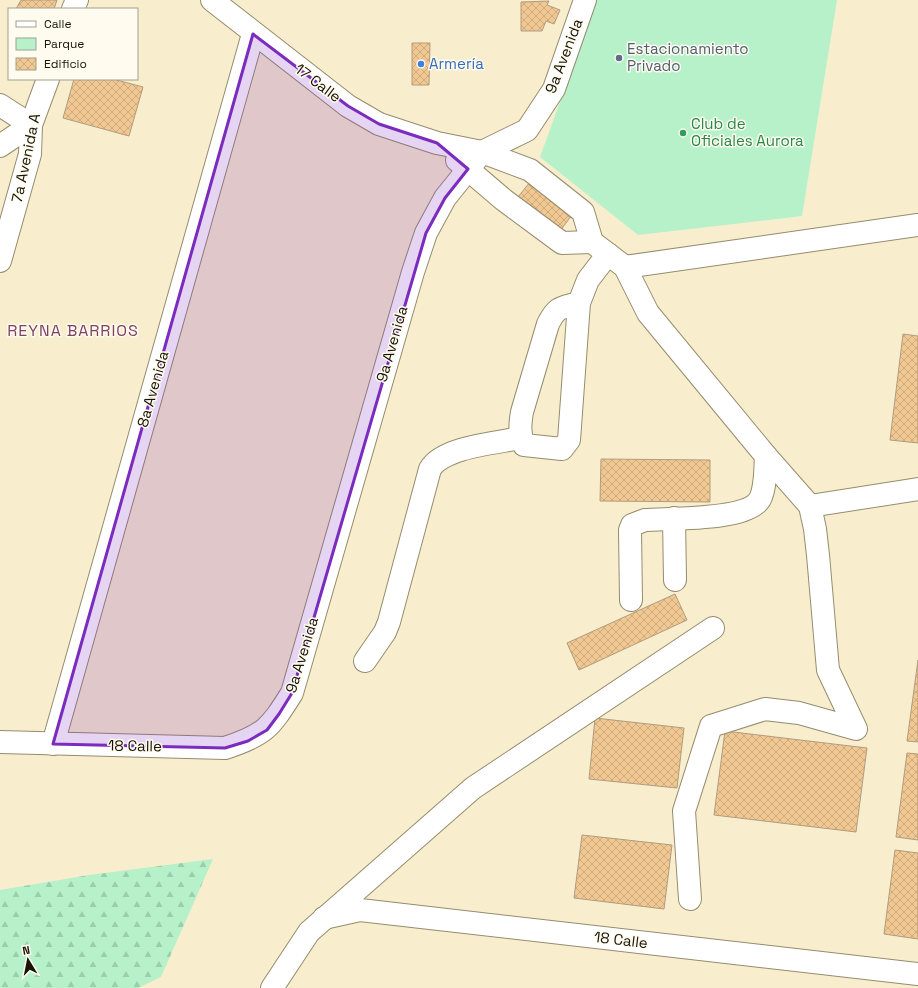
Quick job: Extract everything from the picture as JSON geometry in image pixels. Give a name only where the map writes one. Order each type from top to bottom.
[{"type":"street","name":"17 Calle","points":[[212,0],[253,34],[348,106],[379,124],[438,144],[482,152],[530,170],[583,212],[648,313],[766,456],[810,506]]},
{"type":"street","name":"9a Avenida","points":[[267,730],[292,693],[413,272],[426,233],[445,198],[482,152],[527,130],[554,89],[586,0]]},
{"type":"street","name":"8a Avenida","points":[[53,744],[253,34]]},
{"type":"street","name":"7a Avenida A","points":[[0,261],[30,154],[31,124],[48,80]]},
{"type":"street","points":[[0,105],[31,124],[0,146]]},
{"type":"street","name":"17 Calle","points":[[438,144],[504,200],[562,242],[609,254],[918,225]]},
{"type":"street","points":[[579,303],[560,308],[554,312],[548,324],[522,412],[520,427],[521,438],[524,445],[562,449],[569,440],[579,303],[588,280],[609,254]]},
{"type":"street","points":[[365,661],[386,632],[430,469],[433,463],[441,457],[459,451],[521,438]]},
{"type":"street","points":[[631,600],[630,530],[632,525],[645,520],[731,514],[753,507],[760,499],[763,487],[766,456]]},
{"type":"street","points":[[690,899],[684,811],[711,726],[765,709],[799,713],[856,728],[828,670],[818,555],[815,529],[810,506],[918,489]]},
{"type":"street","points":[[674,518],[675,580]]},
{"type":"street","points":[[272,988],[308,932],[473,788],[713,628]]},
{"type":"street","name":"18 Calle","points":[[0,742],[225,748],[248,741],[267,730]]},
{"type":"street","name":"18 Calle","points":[[324,918],[360,910],[918,974]]},
{"type":"highlighted area","points":[[253,34],[348,106],[379,124],[437,143],[468,169],[445,198],[426,233],[292,693],[267,730],[248,741],[225,748],[53,744]]},
{"type":"green space","name":"Club de Oficiales Aurora","points":[[597,0],[837,0],[802,216],[638,235],[540,157]]},
{"type":"green space","points":[[213,859],[161,977],[138,988],[0,988],[0,890],[89,875]]},
{"type":"building","points":[[21,0],[57,0],[54,8],[17,8]]},
{"type":"building","points":[[549,1],[547,5],[560,10],[554,24],[546,21],[542,31],[521,31],[521,2]]},
{"type":"building","name":"Armería","points":[[412,43],[430,43],[429,85],[412,85]]},
{"type":"building","points":[[74,80],[117,80],[143,87],[129,136],[63,118]]},
{"type":"building","points":[[530,182],[572,215],[560,231],[518,197]]},
{"type":"building","points":[[903,334],[918,336],[918,443],[890,440]]},
{"type":"building","points":[[601,459],[710,460],[710,502],[600,501]]},
{"type":"building","points":[[675,594],[687,620],[579,670],[567,643]]},
{"type":"building","points":[[918,660],[918,742],[907,741]]},
{"type":"building","points":[[595,718],[684,728],[677,788],[589,779]]},
{"type":"building","points":[[725,731],[867,748],[856,832],[714,815]]},
{"type":"building","points":[[907,753],[918,754],[918,840],[896,837]]},
{"type":"building","points":[[582,835],[672,845],[664,909],[574,898]]},
{"type":"building","points":[[895,850],[918,853],[918,939],[884,934]]},
{"type":"place","name":"Estacionamiento Privado","points":[[619,58]]},
{"type":"place","name":"Armería","points":[[421,64]]},
{"type":"place","name":"Club de Oficiales Aurora","points":[[683,133]]},
{"type":"district","name":"REYNA BARRIOS","points":[[73,330]]}]
